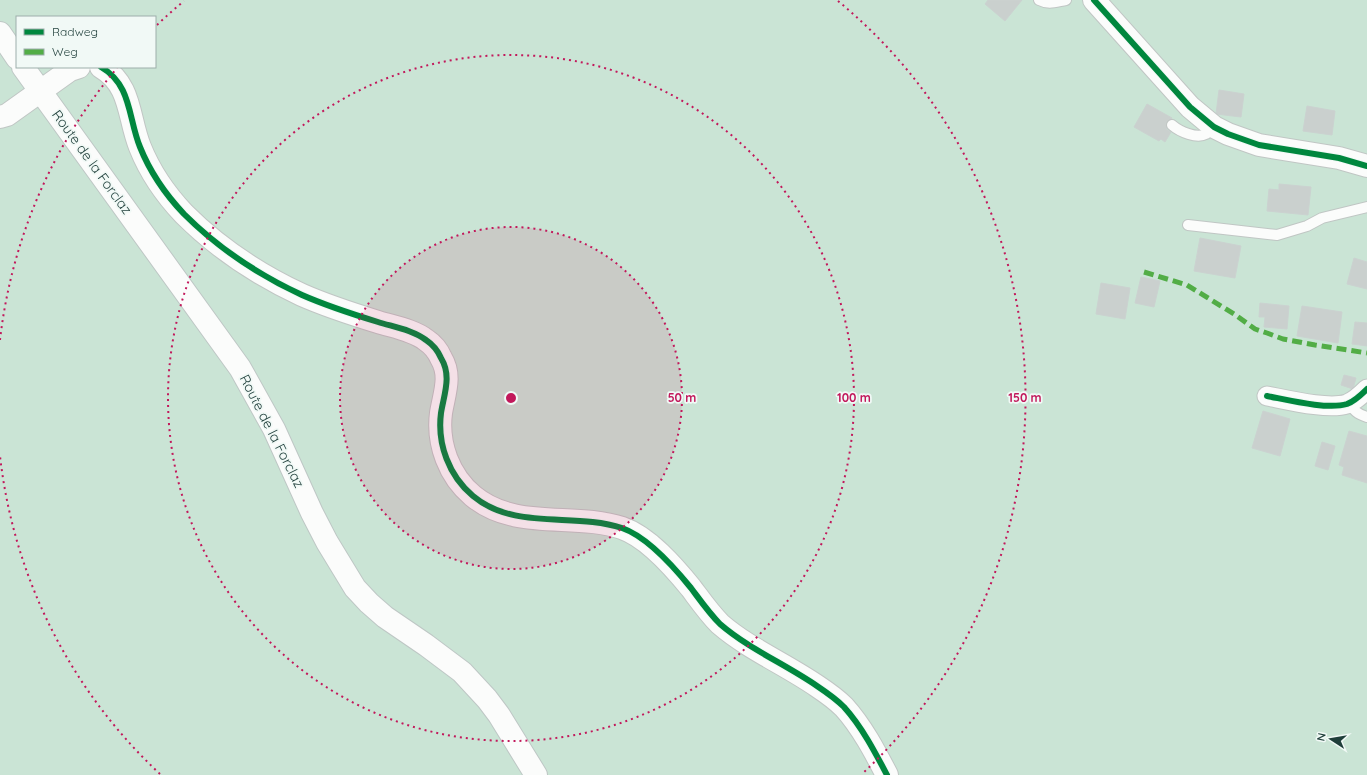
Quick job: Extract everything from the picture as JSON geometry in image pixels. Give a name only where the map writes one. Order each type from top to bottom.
[{"type":"street","points":[[1094,0],[1190,107],[1213,126],[1228,134],[1259,145],[1339,158],[1367,166]]},
{"type":"street","points":[[0,33],[16,57]]},
{"type":"street","name":"Route de la Forclaz","points":[[24,68],[240,368],[274,429],[318,524],[355,588],[369,603],[386,617],[462,672],[499,715],[536,775]]},
{"type":"street","points":[[0,117],[7,115],[70,70],[76,68]]},
{"type":"street","points":[[103,68],[113,74],[122,86],[139,145],[158,181],[176,205],[212,238],[238,259],[277,283],[333,308],[413,333],[428,341],[436,350],[443,360],[447,374],[447,387],[440,415],[442,445],[448,465],[461,484],[472,496],[504,513],[526,517],[593,522],[610,525],[632,532],[672,566],[714,617],[731,633],[802,676],[828,693],[843,706],[865,736],[887,775]]},
{"type":"street","points":[[1267,396],[1328,406],[1337,406],[1355,400],[1367,389]]},
{"type":"lane","points":[[1039,0],[1051,4],[1066,0]]},
{"type":"lane","points":[[1172,126],[1184,133],[1200,135],[1206,134],[1213,126]]},
{"type":"lane","points":[[1188,225],[1277,235],[1307,226],[1322,218],[1367,207]]},
{"type":"lane","points":[[1350,402],[1353,409],[1357,413],[1367,417]]},
{"type":"green space","points":[[0,0],[1367,0],[1367,775],[0,775]]},
{"type":"building","points":[[988,0],[1022,0],[1005,21],[985,4]]},
{"type":"building","points":[[1219,90],[1244,94],[1241,117],[1216,114]]},
{"type":"building","points":[[1147,104],[1172,118],[1166,129],[1171,132],[1165,142],[1161,139],[1159,141],[1134,127]]},
{"type":"building","points":[[1307,106],[1335,111],[1332,135],[1303,131]]},
{"type":"building","points":[[1279,184],[1311,187],[1308,215],[1267,211],[1269,189],[1279,190]]},
{"type":"building","points":[[1200,238],[1241,246],[1235,278],[1194,271]]},
{"type":"building","points":[[1354,258],[1367,262],[1367,289],[1347,284]]},
{"type":"building","points":[[1141,277],[1160,281],[1154,307],[1135,303]]},
{"type":"building","points":[[1101,283],[1130,288],[1125,319],[1096,314]]},
{"type":"building","points":[[1260,303],[1289,306],[1287,329],[1264,327],[1265,317],[1259,317]]},
{"type":"building","points":[[1302,306],[1342,312],[1338,343],[1297,336]]},
{"type":"building","points":[[1355,322],[1367,323],[1367,346],[1352,344]]},
{"type":"building","points":[[1344,375],[1356,378],[1353,389],[1341,385]]},
{"type":"building","points":[[1263,411],[1290,419],[1280,456],[1252,448]]},
{"type":"building","points":[[1349,431],[1367,436],[1367,483],[1342,475],[1344,467],[1339,465]]},
{"type":"building","points":[[1322,442],[1335,446],[1328,470],[1315,466]]},
{"type":"marked path","points":[[1144,272],[1187,285],[1255,329],[1283,339],[1367,353]]},
{"type":"cycle path","points":[[1094,0],[1190,107],[1214,127],[1228,134],[1259,145],[1339,158],[1367,166]]},
{"type":"cycle path","points":[[102,68],[111,74],[124,93],[140,147],[159,183],[184,214],[211,238],[255,270],[302,295],[368,319],[409,331],[421,337],[435,348],[440,355],[447,378],[440,425],[443,448],[446,459],[457,479],[473,496],[489,507],[507,514],[545,519],[604,523],[632,532],[641,538],[651,545],[677,571],[720,624],[755,649],[817,686],[844,707],[862,731],[887,775]]},
{"type":"cycle path","points":[[1267,396],[1308,404],[1339,406],[1353,401],[1367,389]]}]
